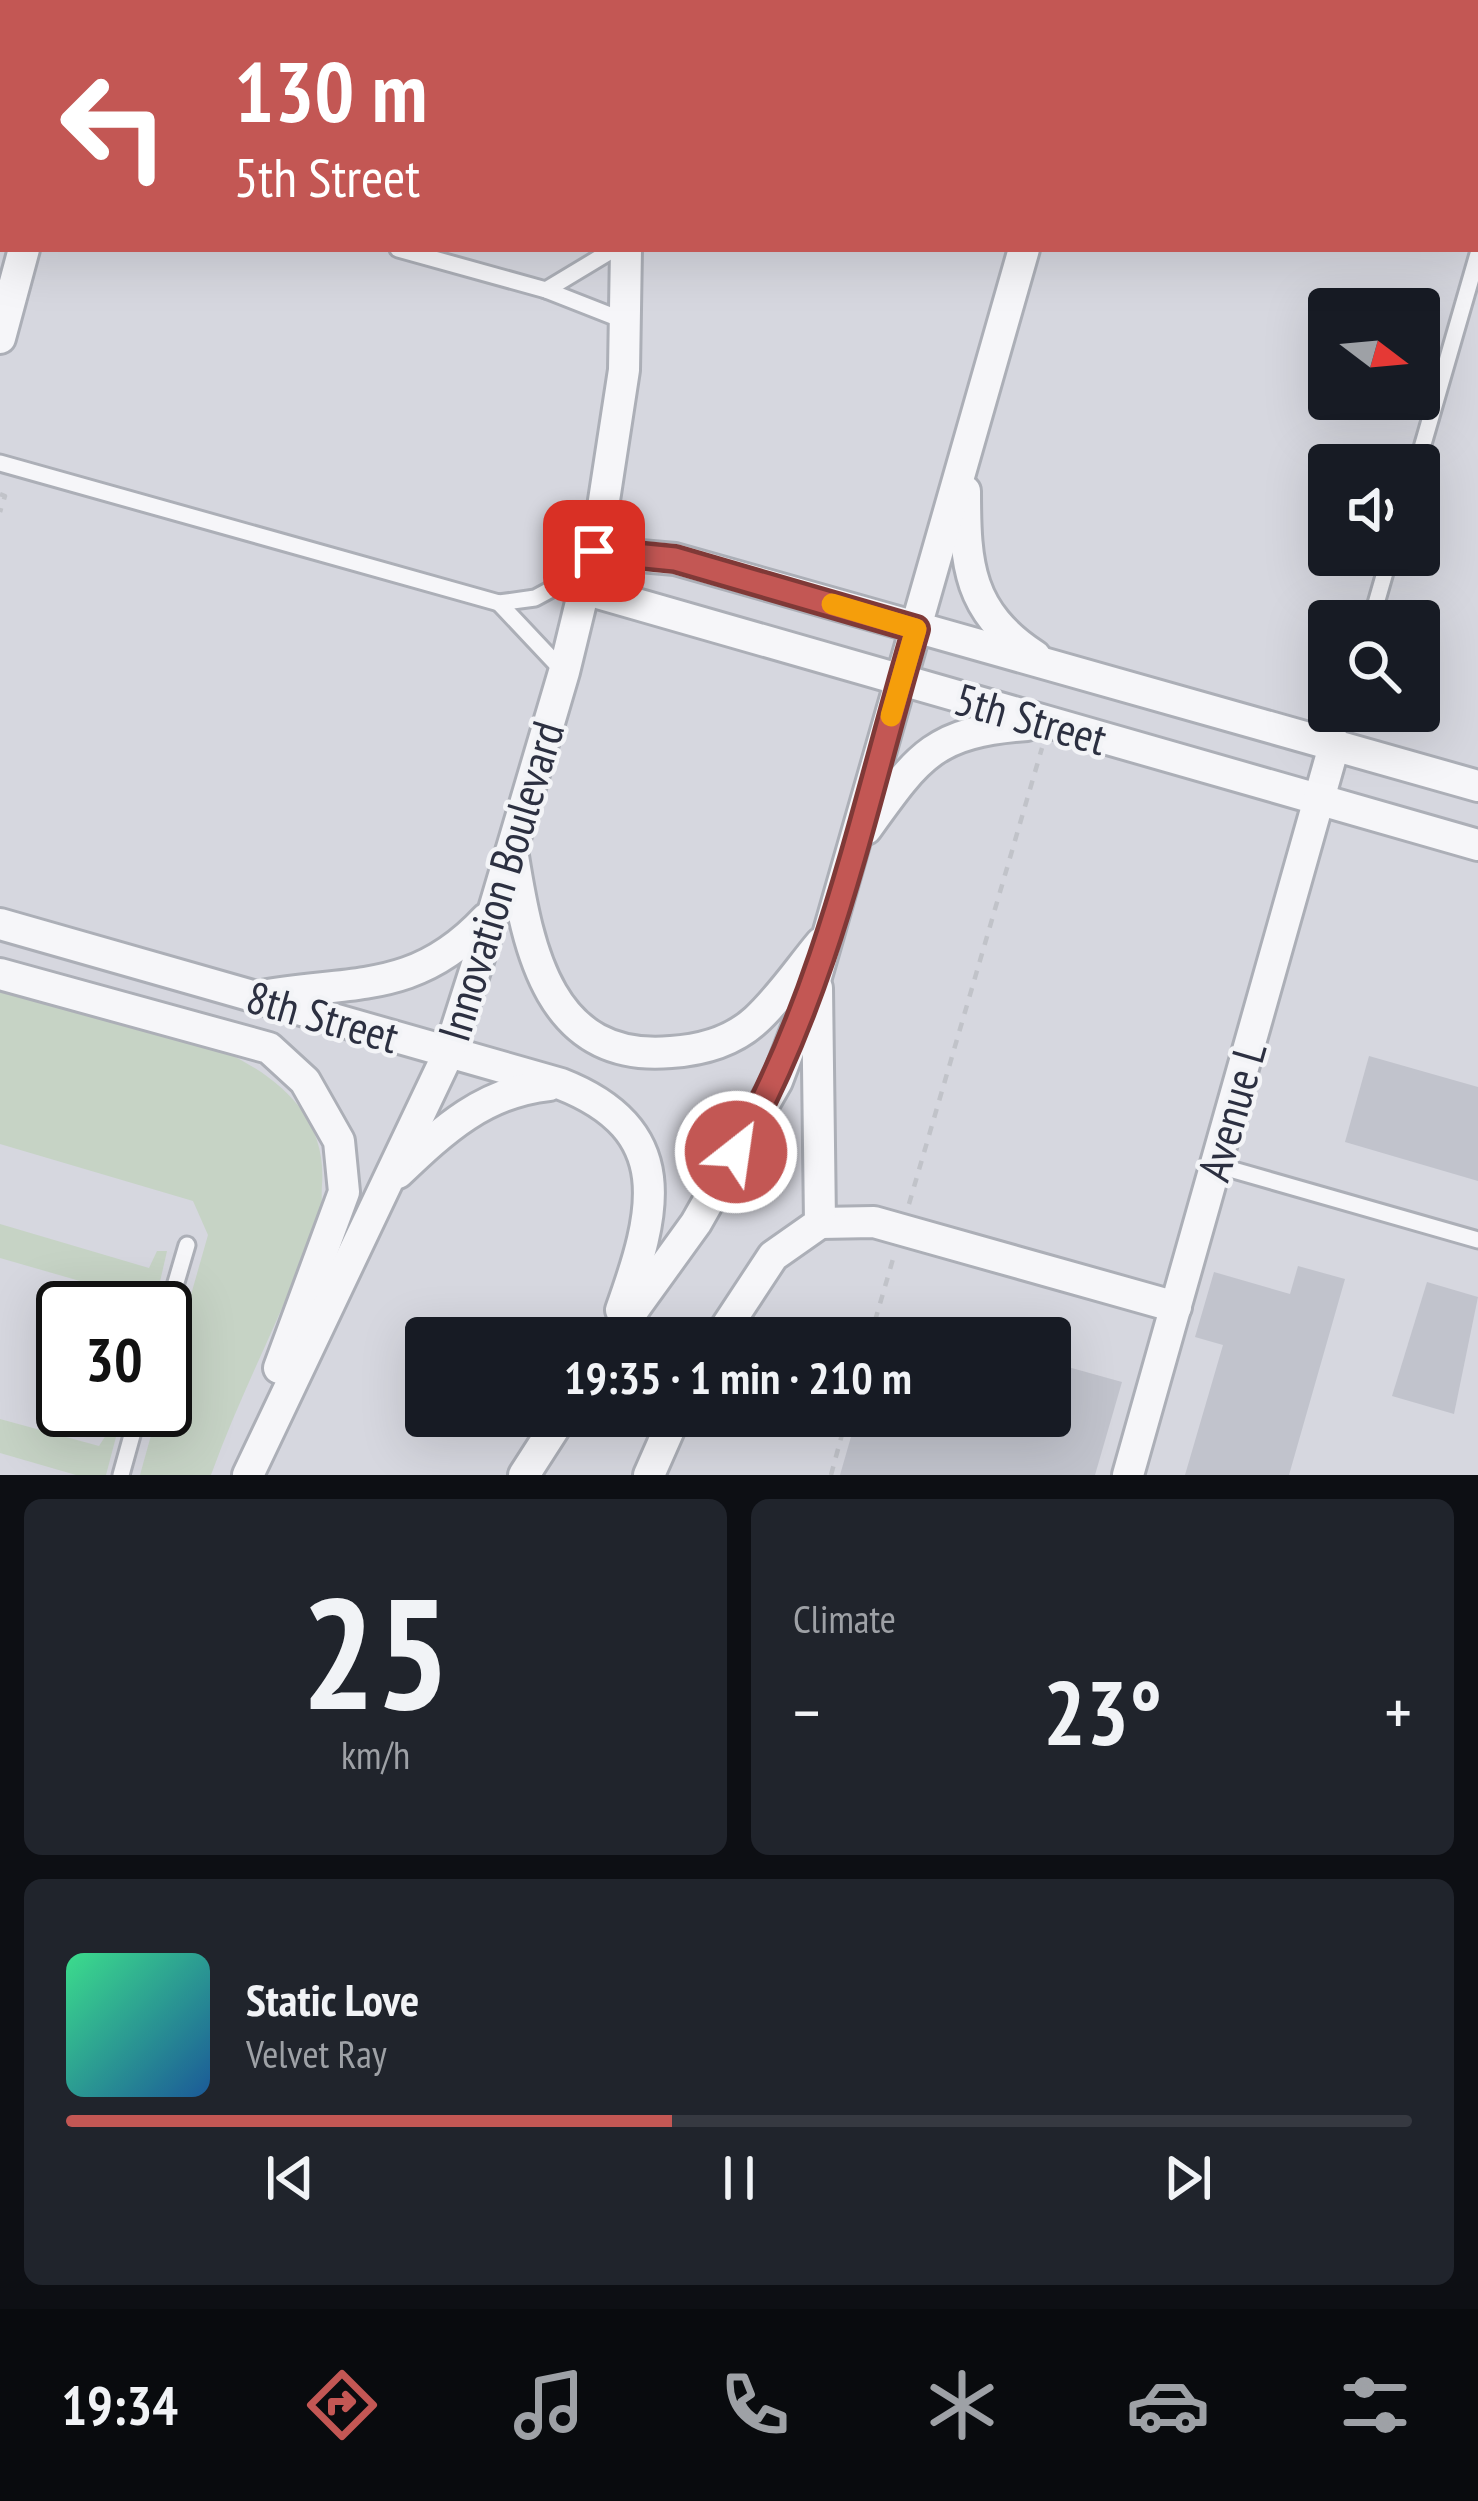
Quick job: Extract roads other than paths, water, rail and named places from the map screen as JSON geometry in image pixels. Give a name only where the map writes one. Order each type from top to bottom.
[{"type":"street","points":[[0,338],[23,252]]},
{"type":"street","name":"Innovation Boulevard","points":[[249,1468],[449,1052],[494,910],[589,570],[624,370],[626,252]]},
{"type":"street","points":[[627,1317],[696,1223],[766,1101],[816,976],[1023,252]]},
{"type":"street","points":[[966,451],[967,572],[988,614],[1014,643],[1050,666]]},
{"type":"street","name":"5th Street","points":[[589,570],[675,559],[1478,786]]},
{"type":"street","name":"5th Street","points":[[589,570],[1047,730],[1478,845]]},
{"type":"street","points":[[852,849],[892,794],[937,746],[971,729],[1047,730]]},
{"type":"street","name":"Avenue L","points":[[1128,1475],[1334,746]]},
{"type":"street","points":[[512,850],[525,931],[557,1005],[581,1032],[621,1047],[660,1053],[728,1040],[756,1020],[828,935]]},
{"type":"street","points":[[255,997],[370,986],[412,974],[458,949],[494,910]]},
{"type":"street","name":"8th Street","points":[[0,924],[561,1084],[617,1111],[639,1140],[649,1178],[644,1246],[619,1317]]},
{"type":"street","name":"8th Street","points":[[0,974],[269,1048],[304,1081],[333,1128],[344,1192],[291,1329],[249,1468]]},
{"type":"street","points":[[816,976],[820,1223]]},
{"type":"street","points":[[385,1185],[471,1109],[518,1088],[561,1084]]},
{"type":"street","points":[[733,1317],[773,1256],[820,1223],[874,1222],[1176,1307]]},
{"type":"street","points":[[524,1475],[548,1437]]},
{"type":"street","points":[[649,1475],[666,1437]]},
{"type":"lane","points":[[409,252],[546,290],[625,322]]},
{"type":"lane","points":[[546,290],[609,252]]},
{"type":"lane","points":[[1423,444],[1478,254]]},
{"type":"lane","points":[[0,463],[499,603],[535,598],[589,570]]},
{"type":"lane","points":[[499,603],[564,672]]},
{"type":"lane","points":[[1334,746],[1338,732]]},
{"type":"lane","points":[[1216,1165],[1478,1240]]},
{"type":"lane","points":[[176,1281],[187,1245]]},
{"type":"lane","points":[[121,1475],[132,1437]]}]
